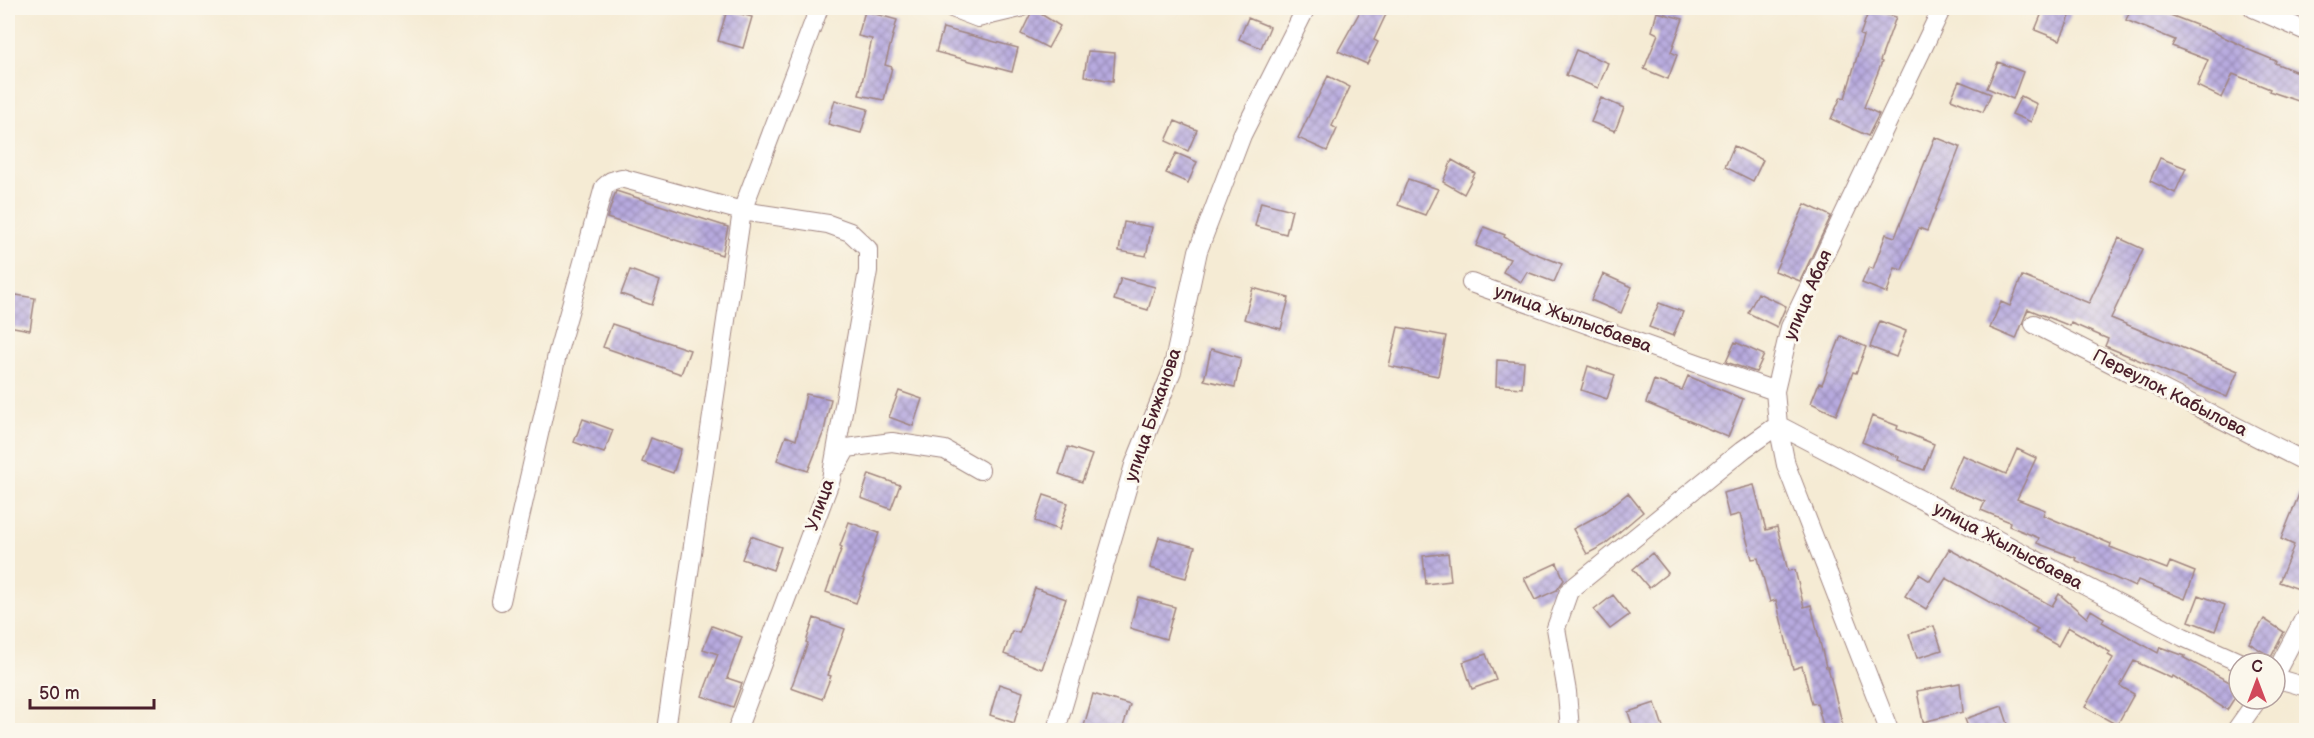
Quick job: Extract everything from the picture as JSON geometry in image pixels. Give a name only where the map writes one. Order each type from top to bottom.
[{"type":"street","points":[[666,730],[742,211],[819,8]]},
{"type":"street","points":[[952,8],[978,18],[1020,8]]},
{"type":"street","name":"улица Бижанова","points":[[1056,730],[1134,465],[1172,371],[1198,251],[1242,135],[1306,8]]},
{"type":"street","name":"улица Абая","points":[[1889,730],[1786,465],[1778,425],[1775,391],[1790,327],[1942,8]]},
{"type":"street","points":[[2253,8],[2307,31]]},
{"type":"street","points":[[501,600],[557,356],[604,188],[611,181],[621,178],[742,211]]},
{"type":"street","name":"Улица","points":[[737,730],[831,479],[868,271],[868,249],[850,232],[828,224],[742,211]]},
{"type":"street","name":"улица Жылысбаева","points":[[1471,283],[1775,391]]},
{"type":"street","name":"Переулок Кабылова","points":[[2034,324],[2307,462]]},
{"type":"street","points":[[1570,730],[1567,693],[1556,628],[1569,591],[1744,448],[1778,425]]},
{"type":"street","name":"улица Жылысбаева","points":[[1778,425],[2183,637],[2227,657]]},
{"type":"street","points":[[831,479],[847,448],[892,442],[945,450],[980,470]]},
{"type":"street","points":[[2287,653],[2307,615]]},
{"type":"street","points":[[2287,680],[2307,687]]},
{"type":"street","points":[[2236,730],[2249,711]]},
{"type":"building","points":[[1362,8],[1389,8],[1374,40],[1378,42],[1367,64],[1338,51]]},
{"type":"building","points":[[2044,8],[2053,8],[2071,14],[2060,40],[2035,30]]},
{"type":"building","points":[[2131,8],[2161,8],[2160,11],[2209,30],[2276,61],[2275,63],[2307,76],[2307,104],[2269,91],[2270,89],[2233,74],[2222,98],[2197,86],[2208,60],[2172,46],[2175,40],[2126,20]]},
{"type":"building","points":[[1033,9],[1060,26],[1048,48],[1021,34]]},
{"type":"building","points":[[727,10],[752,17],[743,48],[718,41]]},
{"type":"building","points":[[1869,10],[1896,17],[1880,61],[1882,62],[1864,107],[1879,114],[1868,136],[1831,119],[1841,97],[1845,98],[1863,36],[1860,35]]},
{"type":"building","points":[[865,11],[897,20],[885,65],[892,67],[884,100],[859,95],[872,39],[858,36]]},
{"type":"building","points":[[1657,12],[1683,19],[1671,52],[1677,55],[1668,79],[1644,69],[1658,34],[1652,31]]},
{"type":"building","points":[[1248,18],[1270,27],[1261,48],[1239,39]]},
{"type":"building","points":[[943,28],[1018,48],[1012,72],[936,52]]},
{"type":"building","points":[[1576,50],[1608,63],[1598,88],[1566,75]]},
{"type":"building","points":[[1088,51],[1115,53],[1113,81],[1084,76]]},
{"type":"building","points":[[1998,62],[2023,72],[2013,99],[1987,88]]},
{"type":"building","points":[[1328,76],[1350,87],[1332,126],[1337,129],[1327,151],[1298,138]]},
{"type":"building","points":[[1959,81],[1991,94],[1983,112],[1951,99]]},
{"type":"building","points":[[2021,96],[2037,104],[2031,122],[2012,114]]},
{"type":"building","points":[[1601,98],[1624,108],[1615,131],[1591,122]]},
{"type":"building","points":[[835,100],[868,109],[861,133],[828,124]]},
{"type":"building","points":[[1175,121],[1197,130],[1188,151],[1166,141]]},
{"type":"building","points":[[1935,137],[1960,147],[1927,231],[1919,228],[1902,270],[1895,268],[1887,293],[1862,283],[1869,267],[1873,269],[1886,234],[1895,237]]},
{"type":"building","points":[[1734,146],[1763,160],[1753,181],[1725,167]]},
{"type":"building","points":[[1176,153],[1197,162],[1188,183],[1166,173]]},
{"type":"building","points":[[2160,158],[2186,168],[2175,193],[2150,181]]},
{"type":"building","points":[[1452,160],[1475,173],[1464,194],[1443,182]]},
{"type":"building","points":[[1408,179],[1438,189],[1425,215],[1398,205]]},
{"type":"building","points":[[616,191],[728,227],[722,255],[607,218]]},
{"type":"building","points":[[1261,202],[1292,210],[1286,234],[1255,226]]},
{"type":"building","points":[[1805,204],[1831,216],[1800,281],[1775,271]]},
{"type":"building","points":[[1124,222],[1152,227],[1146,256],[1119,251]]},
{"type":"building","points":[[1484,227],[1505,235],[1504,237],[1529,251],[1562,264],[1554,282],[1527,272],[1521,282],[1503,272],[1510,259],[1476,246]]},
{"type":"building","points":[[2119,238],[2143,249],[2111,318],[2238,371],[2227,397],[2105,346],[2108,339],[2071,323],[2070,326],[2028,309],[2016,339],[1990,328],[2001,302],[2010,306],[2022,276],[2089,303]]},
{"type":"building","points":[[630,270],[660,281],[652,305],[621,294]]},
{"type":"building","points":[[1603,274],[1632,287],[1621,313],[1591,300]]},
{"type":"building","points":[[1121,278],[1155,287],[1148,310],[1114,300]]},
{"type":"building","points":[[1253,288],[1289,298],[1281,329],[1244,319]]},
{"type":"building","points":[[1758,293],[1786,306],[1777,327],[1748,313]]},
{"type":"building","points":[[10,294],[35,298],[30,330],[8,326]]},
{"type":"building","points":[[1659,303],[1683,312],[1673,336],[1649,327]]},
{"type":"building","points":[[1880,321],[1906,331],[1896,357],[1870,347]]},
{"type":"building","points":[[612,324],[690,350],[681,374],[603,347]]},
{"type":"building","points":[[1398,327],[1446,336],[1438,376],[1389,366]]},
{"type":"building","points":[[1841,336],[1866,347],[1856,373],[1853,372],[1836,415],[1811,403],[1819,383],[1822,384]]},
{"type":"building","points":[[1735,342],[1764,355],[1756,372],[1726,362]]},
{"type":"building","points":[[1211,349],[1241,358],[1235,387],[1204,380]]},
{"type":"building","points":[[1497,360],[1524,362],[1522,388],[1496,386]]},
{"type":"building","points":[[1588,366],[1615,375],[1607,399],[1581,390]]},
{"type":"building","points":[[1688,376],[1743,399],[1728,437],[1646,403],[1654,380],[1682,390]]},
{"type":"building","points":[[899,391],[922,399],[913,426],[889,417]]},
{"type":"building","points":[[806,394],[831,399],[824,431],[808,471],[777,460],[786,436],[796,440]]},
{"type":"building","points":[[1872,416],[1934,444],[1924,470],[1862,442]]},
{"type":"building","points":[[583,419],[613,430],[604,453],[574,442]]},
{"type":"building","points":[[651,438],[681,449],[673,473],[642,462]]},
{"type":"building","points":[[1068,447],[1092,455],[1082,482],[1059,474]]},
{"type":"building","points":[[2017,449],[2036,458],[2017,499],[2045,510],[2043,515],[2111,544],[2110,547],[2167,569],[2170,562],[2195,572],[2185,599],[2138,580],[2135,587],[2075,560],[2076,558],[2037,543],[2039,538],[2009,526],[2010,522],[1981,510],[1985,502],[1948,487],[1962,455],[2006,474]]},
{"type":"building","points":[[869,474],[900,485],[891,509],[861,498]]},
{"type":"building","points":[[2306,477],[2307,550],[2302,561],[2307,562],[2307,592],[2279,582],[2294,545],[2281,539]]},
{"type":"building","points":[[1754,485],[1766,530],[1777,527],[1788,571],[1795,570],[1804,607],[1811,605],[1844,730],[1824,730],[1817,703],[1812,704],[1802,666],[1793,669],[1776,600],[1770,602],[1758,558],[1752,559],[1740,514],[1729,517],[1723,493]]},
{"type":"building","points":[[1628,493],[1643,512],[1604,545],[1587,554],[1573,529],[1603,513]]},
{"type":"building","points":[[1044,495],[1068,503],[1059,530],[1035,521]]},
{"type":"building","points":[[849,522],[879,533],[856,603],[826,592]]},
{"type":"building","points":[[751,536],[781,547],[773,570],[742,559]]},
{"type":"building","points":[[1159,537],[1195,547],[1186,578],[1150,568]]},
{"type":"building","points":[[1949,549],[2052,606],[2059,594],[2087,618],[2091,610],[2104,618],[2102,622],[2158,653],[2160,647],[2185,656],[2184,658],[2227,681],[2227,710],[2173,676],[2171,678],[2134,661],[2120,686],[2134,694],[2117,725],[2085,707],[2113,658],[2108,655],[2110,652],[2068,627],[2058,646],[2035,633],[2038,629],[1946,578],[1926,609],[1905,596],[1919,574],[1930,581]]},
{"type":"building","points":[[1448,553],[1451,581],[1426,584],[1423,556]]},
{"type":"building","points":[[1652,553],[1668,573],[1649,588],[1633,569]]},
{"type":"building","points":[[1557,563],[1564,580],[1557,590],[1535,600],[1524,578]]},
{"type":"building","points":[[1035,588],[1066,599],[1042,669],[1004,654],[1012,631],[1019,633]]},
{"type":"building","points":[[1613,595],[1629,615],[1610,629],[1594,610]]},
{"type":"building","points":[[2199,595],[2225,605],[2215,631],[2189,621]]},
{"type":"building","points":[[1138,597],[1175,607],[1166,639],[1130,628]]},
{"type":"building","points":[[814,618],[845,629],[822,699],[791,688],[808,643],[806,642]]},
{"type":"building","points":[[2264,619],[2284,632],[2274,651],[2262,651],[2249,643]]},
{"type":"building","points":[[712,626],[742,637],[727,678],[742,683],[733,707],[702,696],[718,654],[703,649]]},
{"type":"building","points":[[1934,626],[1942,650],[1917,658],[1909,634]]},
{"type":"building","points":[[1486,654],[1496,680],[1472,689],[1463,662]]},
{"type":"building","points":[[1960,683],[1963,712],[1923,722],[1917,691]]},
{"type":"building","points":[[999,684],[1023,692],[1014,723],[990,715]]},
{"type":"building","points":[[1093,694],[1130,705],[1122,730],[1102,730],[1084,726]]},
{"type":"building","points":[[1655,703],[1664,730],[1634,730],[1628,712]]},
{"type":"building","points":[[2002,706],[2010,730],[1969,730],[1965,719]]}]
